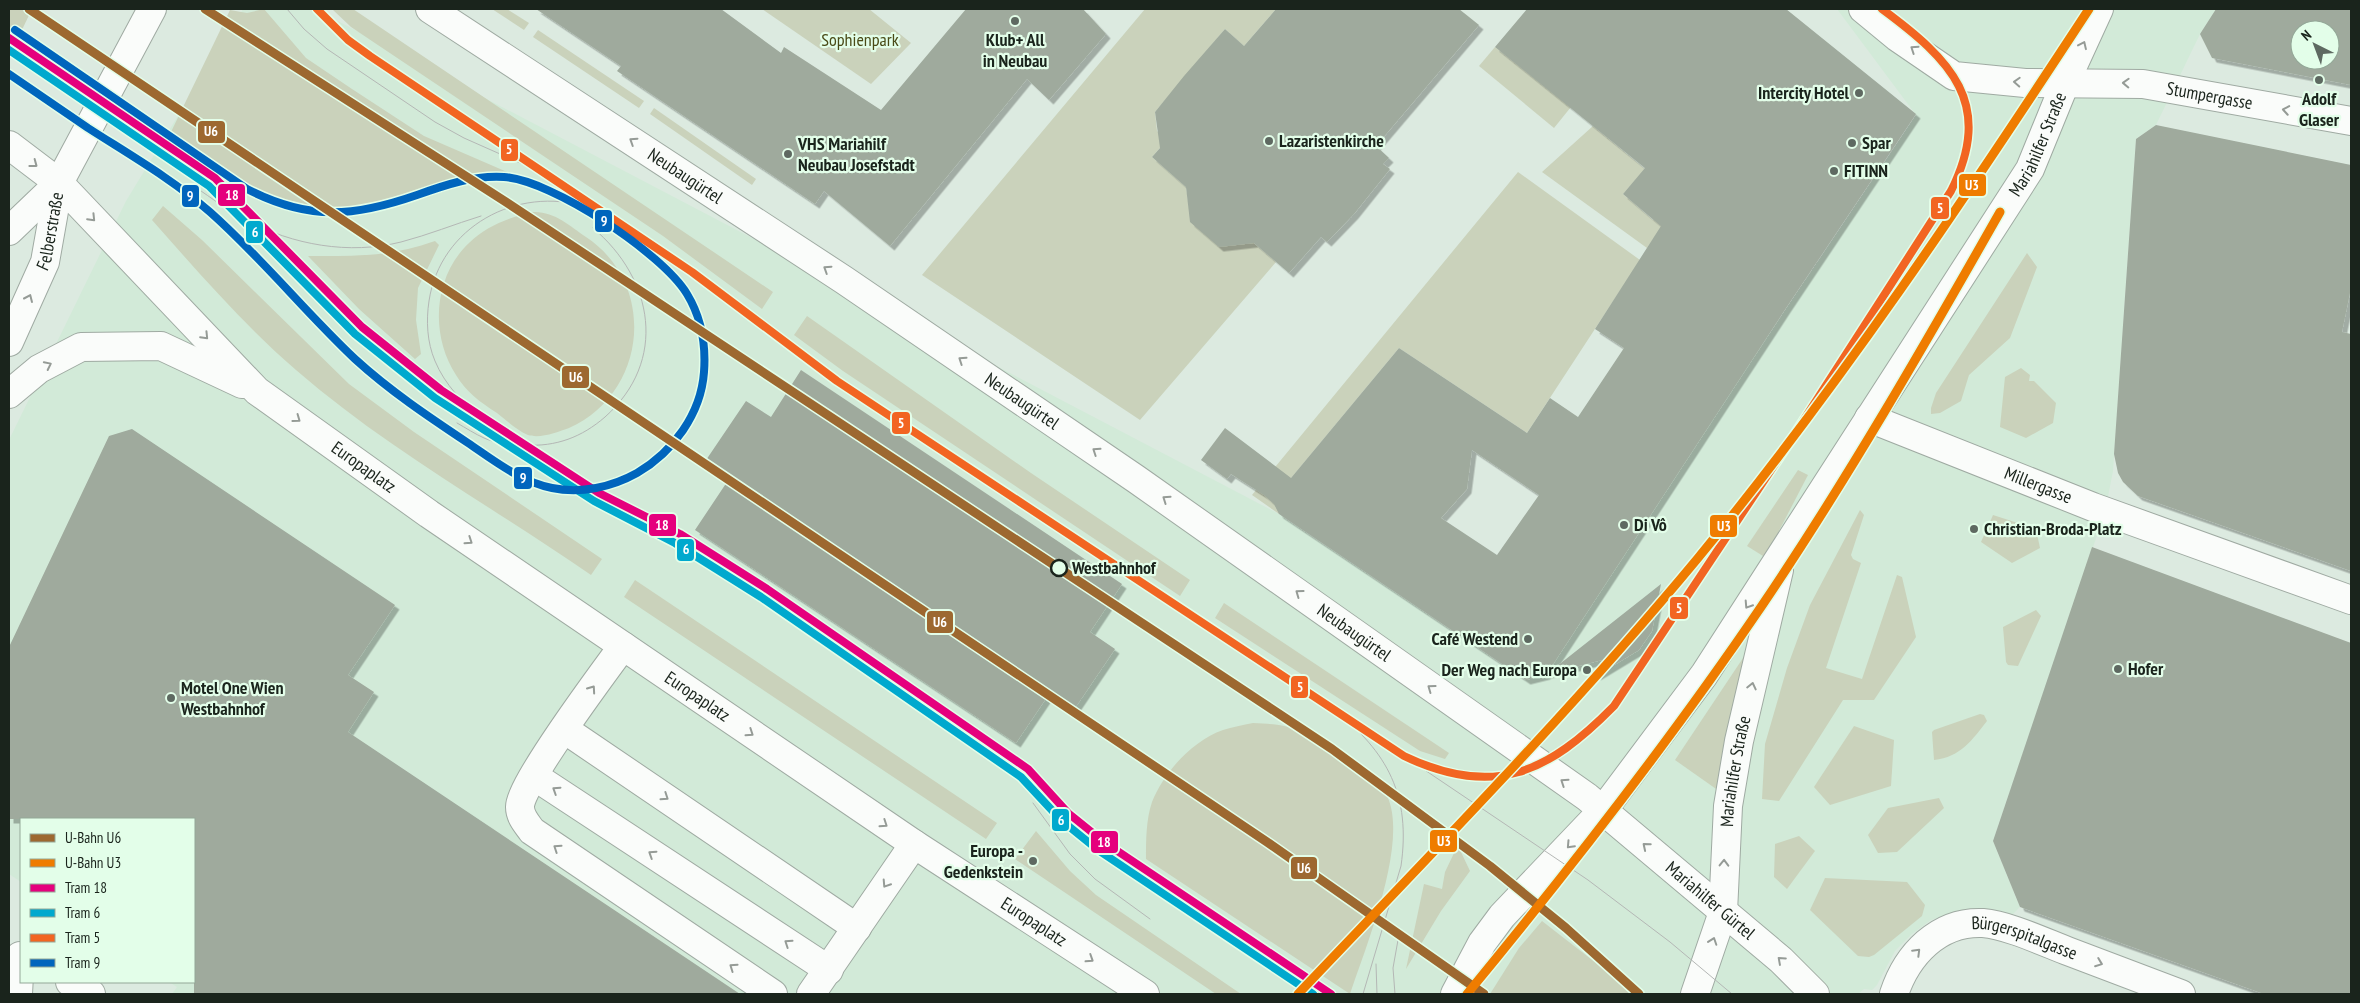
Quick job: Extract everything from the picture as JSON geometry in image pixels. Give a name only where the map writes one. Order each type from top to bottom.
[{"type":"main road","points":[[9,145],[59,183],[152,9]]},
{"type":"main road","name":"Neubaugürtel","points":[[430,9],[844,280],[1128,473],[1603,810]]},
{"type":"main road","name":"Stumpergasse","points":[[1863,9],[1897,37],[1954,76],[2016,82],[2143,84],[2351,121]]},
{"type":"main road","name":"Mariahilfer Straße","points":[[1455,994],[1482,943],[1502,916],[1603,810],[1704,675],[2030,169],[2099,9]]},
{"type":"main road","name":"Felberstraße","points":[[9,231],[59,183]]},
{"type":"main road","name":"Felberstraße","points":[[9,342],[45,262],[59,183]]},
{"type":"main road","name":"Europaplatz","points":[[59,183],[257,391],[428,514],[914,844],[1145,994]]},
{"type":"main road","name":"Europaplatz","points":[[9,394],[39,369],[81,347],[160,346],[257,391]]},
{"type":"main road","name":"Millergasse","points":[[1869,418],[2099,510],[2351,600]]},
{"type":"main road","name":"Mariahilfer Straße","points":[[1695,994],[1723,912],[1725,828],[1738,741],[1784,550]]},
{"type":"main road","points":[[623,646],[564,729],[523,793],[519,807],[523,819],[532,831],[773,994]]},
{"type":"main road","points":[[564,729],[857,928]]},
{"type":"main road","points":[[534,776],[829,970]]},
{"type":"main road","name":"Mariahilfer Gürtel","points":[[1603,810],[1781,960],[1816,994]]},
{"type":"main road","points":[[812,994],[914,844]]},
{"type":"main road","name":"Bürgerspitalgasse","points":[[1894,994],[1910,958],[1930,938],[1953,928],[1983,924],[2018,932],[2181,994]]},
{"type":"main road","points":[[17,954],[18,994]]},
{"type":"main road","points":[[72,983],[91,994]]},
{"type":"shaded area","points":[[243,9],[315,9],[1279,514],[1526,680],[1741,376],[1916,115],[1837,9],[2216,9],[2200,34],[2156,125],[2136,139],[2113,471],[2105,512],[1993,841],[2020,907],[2012,915],[1981,910],[1955,912],[1931,920],[1912,934],[1895,951],[1877,985],[1872,990],[1864,989],[1858,994],[172,994],[177,987],[171,983],[195,983],[195,818],[20,818],[20,881],[9,874],[9,440],[126,201]]},
{"type":"green space","points":[[9,9],[32,9],[20,34],[9,27]]},
{"type":"green space","points":[[264,9],[306,58],[352,89],[424,136],[512,174],[476,176],[352,209],[317,207],[264,195],[170,134],[230,10],[247,13]]},
{"type":"green space","points":[[332,9],[353,9],[773,292],[762,309],[663,236],[351,27]]},
{"type":"green space","points":[[492,9],[507,9],[529,23],[524,30]]},
{"type":"green space","name":"Sophienpark","points":[[762,9],[869,9],[911,43],[871,84]]},
{"type":"green space","points":[[1145,9],[1276,9],[1244,46],[1225,29],[1155,112],[1157,131],[1167,140],[1152,157],[1186,187],[1191,222],[1254,243],[1276,262],[1140,420],[922,275]]},
{"type":"green space","points":[[538,30],[644,101],[639,108],[533,37]]},
{"type":"green space","points":[[1495,47],[1571,107],[1554,128],[1479,66]]},
{"type":"green space","points":[[654,108],[756,179],[752,185],[650,114]]},
{"type":"green space","points":[[1593,126],[1645,169],[1623,194],[1653,220],[1676,194],[1681,198],[1647,248],[1542,172]]},
{"type":"green space","points":[[1518,172],[1640,260],[1527,433],[1399,348],[1282,489],[1277,498],[1279,514],[1252,495]]},
{"type":"green space","points":[[163,206],[202,240],[349,384],[414,432],[602,559],[591,575],[403,452],[331,399],[296,370],[240,316],[152,220]]},
{"type":"green space","points":[[533,212],[548,214],[561,220],[586,237],[609,258],[625,282],[633,309],[634,337],[628,365],[615,390],[595,412],[569,428],[538,436],[528,435],[520,431],[479,401],[464,387],[448,359],[439,325],[442,289],[448,272],[457,257],[469,243],[491,227]]},
{"type":"green space","points":[[435,241],[439,245],[418,288],[416,320],[421,354],[415,359],[359,309],[308,256],[388,253]]},
{"type":"green space","points":[[2027,253],[2037,267],[2010,338],[1969,375],[1961,401],[1940,413],[1931,414],[1936,393]]},
{"type":"green space","points":[[807,316],[1031,473],[1190,580],[1180,596],[843,371],[794,335]]},
{"type":"green space","points":[[2021,368],[2030,375],[2029,381],[2034,381],[2056,403],[2053,423],[2026,438],[2000,427],[2005,377]]},
{"type":"green space","points":[[1798,470],[1808,475],[1768,552],[1763,556],[1747,546]]},
{"type":"green space","points":[[1860,510],[1864,515],[1851,555],[1853,559],[1861,563],[1826,668],[1862,679],[1897,575],[1902,577],[1916,637],[1874,700],[1843,700],[1779,801],[1762,799],[1765,744],[1787,668],[1810,605]]},
{"type":"green space","points":[[1993,515],[2036,529],[2040,548],[2012,563],[1981,542]]},
{"type":"green space","points":[[635,580],[997,823],[986,839],[624,597]]},
{"type":"green space","points":[[1224,603],[1449,753],[1445,759],[1420,751],[1215,618]]},
{"type":"green space","points":[[2036,610],[2041,616],[2018,666],[2008,665],[2006,662],[2003,627]]},
{"type":"green space","points":[[1749,649],[1719,791],[1675,760]]},
{"type":"green space","points":[[1980,714],[1984,715],[1987,721],[1971,741],[1952,755],[1934,760],[1932,732],[1934,730]]},
{"type":"green space","points":[[1253,723],[1291,727],[1321,740],[1344,754],[1377,781],[1385,792],[1392,811],[1393,836],[1390,863],[1375,921],[1350,994],[1146,859],[1147,830],[1152,802],[1172,769],[1190,750],[1212,735],[1226,729]]},
{"type":"green space","points":[[1854,726],[1894,740],[1891,786],[1830,805],[1814,787]]},
{"type":"green space","points":[[1939,798],[1944,808],[1897,852],[1878,853],[1868,835],[1888,808]]},
{"type":"green space","points":[[1036,831],[1070,871],[1096,895],[1241,994],[1216,994],[1015,859]]},
{"type":"green space","points":[[1799,836],[1815,851],[1787,889],[1774,877],[1775,844]]},
{"type":"green space","points":[[1460,850],[1470,871],[1441,911],[1406,969],[1424,884],[1442,889],[1445,872],[1455,851]]},
{"type":"green space","points":[[1825,878],[1907,882],[1925,905],[1922,916],[1874,955],[1869,957],[1858,956],[1810,910]]},
{"type":"green space","points":[[1542,921],[1636,994],[1490,994],[1519,948]]},
{"type":"building","points":[[536,9],[721,9],[781,53],[784,47],[881,110],[966,9],[1083,9],[1106,34],[1049,100],[1027,79],[890,246],[824,191],[815,204],[617,71],[621,66]]},
{"type":"building","name":"Lazaristenkirche","points":[[1276,9],[1459,9],[1479,25],[1376,146],[1389,158],[1383,164],[1390,169],[1354,214],[1327,242],[1321,237],[1289,273],[1254,243],[1219,247],[1190,222],[1186,187],[1152,157],[1160,148],[1155,112],[1184,76],[1225,29],[1244,46]]},
{"type":"building","points":[[1527,9],[1786,9],[1916,114],[1786,308],[1546,675],[1526,680],[1279,514],[1274,504],[1264,495],[1231,474],[1227,479],[1201,460],[1225,428],[1291,478],[1399,348],[1527,433],[1550,398],[1578,417],[1624,348],[1595,329],[1661,226],[1623,194],[1645,168],[1495,47]],"holes":[[[1472,450],[1539,495],[1497,555],[1441,518],[1467,489]]]},
{"type":"building","points":[[2216,9],[2351,9],[2351,85],[2212,58],[2200,34]]},
{"type":"building","points":[[2156,125],[2351,165],[2351,288],[2342,332],[2351,334],[2351,571],[2138,496],[2123,482],[2118,473],[2114,454],[2136,139]]},
{"type":"building","points":[[801,370],[1122,584],[1090,632],[1115,649],[1071,714],[1047,697],[1016,743],[695,530],[727,482],[702,466],[746,401],[771,417]]},
{"type":"building","points":[[132,429],[395,605],[348,675],[374,692],[348,732],[740,994],[194,994],[195,818],[9,819],[9,647],[109,436]]},
{"type":"building","points":[[2092,547],[2351,643],[2351,994],[2264,994],[2020,907],[1993,841]]},
{"type":"building","points":[[1661,584],[1652,631],[1639,650],[1596,676],[1602,660],[1547,674]]},
{"type":"tram line","points":[[287,9],[304,29],[327,49],[435,122],[464,138],[552,177]]},
{"type":"tram line","name":"5","points":[[317,9],[348,40],[370,56],[692,272],[837,381],[1404,756],[1436,769],[1466,776],[1493,777],[1518,772],[1542,763],[1566,748],[1590,729],[1614,706],[1787,446],[1951,191],[1963,160],[1968,133],[1967,108],[1959,86],[1946,66],[1928,47],[1882,9]]},
{"type":"tram line","name":"9","points":[[9,74],[196,200],[248,248],[368,371],[424,413],[518,476],[541,485],[563,490],[585,490],[617,482],[637,473],[662,454],[673,443],[691,417],[702,388],[704,372],[702,332],[696,312],[687,294],[674,277],[655,259],[604,221],[549,191],[525,181],[504,177],[460,182],[373,208],[352,211],[311,211],[291,207],[247,189],[15,30]]},
{"type":"tram line","name":"18","points":[[9,38],[215,178],[362,327],[441,390],[599,493],[680,534],[767,589],[1028,769],[1068,813],[1104,842],[1331,994]]},
{"type":"tram line","name":"6","points":[[9,50],[209,186],[355,334],[435,398],[594,501],[675,543],[761,597],[1021,777],[1061,820],[1098,850],[1313,994]]},
{"type":"tram line","points":[[195,187],[233,213],[264,229],[302,241],[341,247],[361,248],[401,242],[481,216]]},
{"type":"tram line","points":[[482,419],[449,386],[439,370],[430,346],[427,324],[429,301],[436,275],[448,252],[465,233],[486,218],[509,208],[534,202],[561,202],[587,207],[625,226]]},
{"type":"tram line","points":[[457,423],[489,440],[525,445],[547,444],[568,439],[587,430],[605,417],[625,395],[638,371],[645,346],[646,321],[640,295],[629,271],[614,248],[593,228]]},
{"type":"tram line","points":[[1334,710],[1369,742],[1382,759],[1392,778],[1402,818],[1401,866],[1363,994]]},
{"type":"tram line","points":[[1404,756],[1588,880],[1670,942],[1732,994]]},
{"type":"tram line","points":[[1033,803],[1070,854],[1095,879],[1150,919]]},
{"type":"tram line","points":[[1395,994],[1393,968],[1398,940]]},
{"type":"tram line","points":[[1254,943],[1278,964],[1303,994]]},
{"type":"tram line","points":[[1376,964],[1377,994]]},
{"type":"metro line","name":"U6","points":[[29,9],[1267,842],[1484,994]]},
{"type":"metro line","name":"U6","points":[[205,9],[506,202],[1332,749],[1490,866],[1566,928],[1639,994]]},
{"type":"metro line","name":"U3","points":[[1298,994],[1552,725],[1698,558],[1802,425],[1901,289],[2089,9]]},
{"type":"metro line","name":"U3","points":[[1467,994],[1544,900],[1618,804],[1691,706],[1761,607],[1854,462],[2000,212]]},
{"type":"place","name":"Klub+ All in Neubau","points":[[1015,21]]},
{"type":"place","name":"Adolf Glaser","points":[[2319,80]]},
{"type":"place","name":"Intercity Hotel","points":[[1859,93]]},
{"type":"place","name":"Lazaristenkirche","points":[[1269,141]]},
{"type":"place","name":"Spar","points":[[1852,143]]},
{"type":"place","name":"VHS Mariahilf Neubau Josefstadt","points":[[788,154]]},
{"type":"place","name":"FITINN","points":[[1834,171]]},
{"type":"place","name":"Di Vô","points":[[1624,525]]},
{"type":"place","name":"Christian-Broda-Platz","points":[[1974,529]]},
{"type":"place","name":"Westbahnhof","points":[[1059,568]]},
{"type":"place","name":"Café Westend","points":[[1528,639]]},
{"type":"place","name":"Hofer","points":[[2118,669]]},
{"type":"place","name":"Der Weg nach Europa","points":[[1587,670]]},
{"type":"place","name":"Motel One Wien Westbahnhof","points":[[171,698]]},
{"type":"place","name":"Europa - Gedenkstein","points":[[1033,861]]}]
